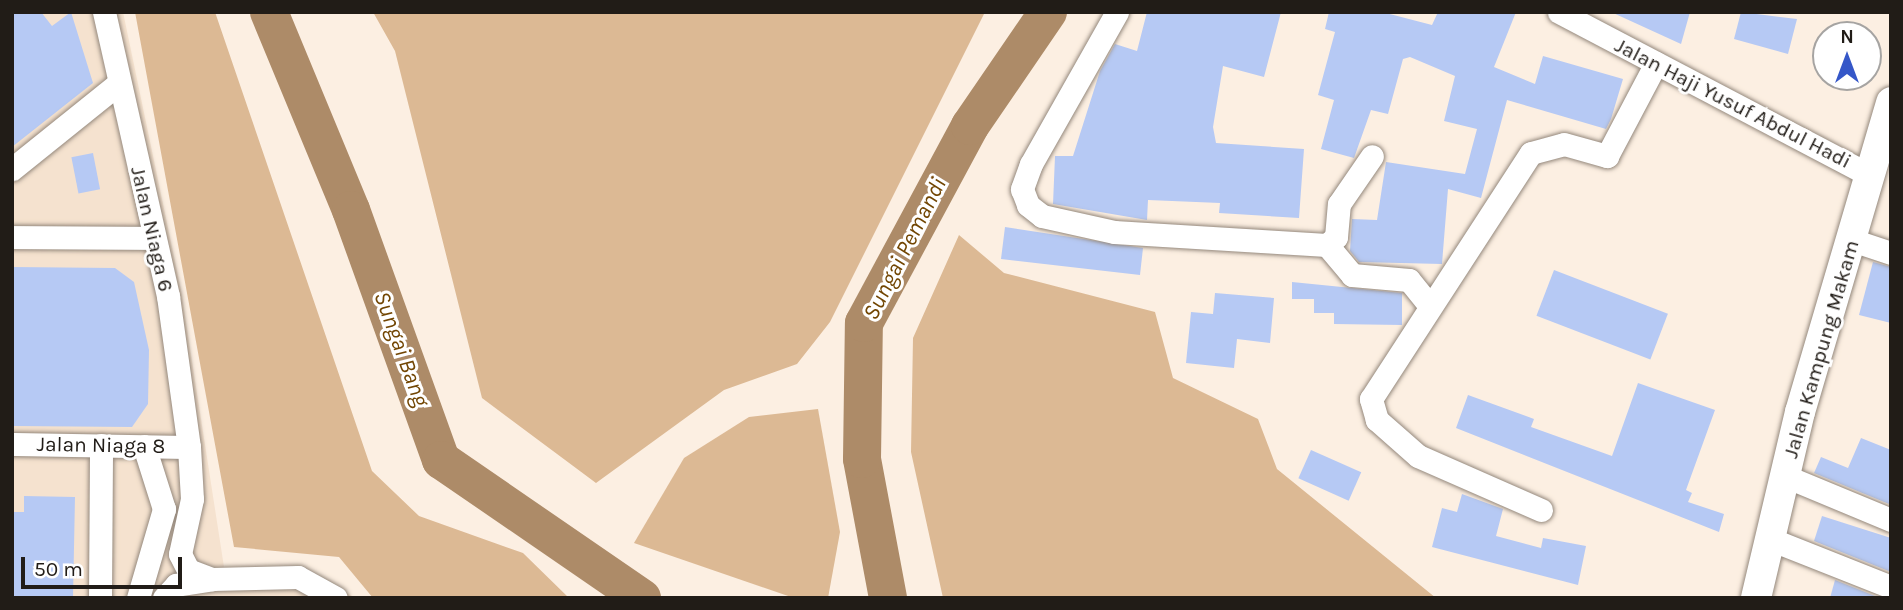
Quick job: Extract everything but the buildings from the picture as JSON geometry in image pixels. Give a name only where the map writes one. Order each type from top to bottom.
[{"type":"street","name":"Jalan Niaga 6","points":[[104,12],[154,238],[189,447],[192,499],[180,554],[188,570],[212,579]]},
{"type":"street","points":[[1117,12],[1031,163],[1022,189],[1028,205],[1042,216],[1114,232],[1326,245],[1336,237],[1339,204],[1372,156]]},
{"type":"street","name":"Jalan Haji Yusuf Abdul Hadi","points":[[1559,12],[1870,174]]},
{"type":"street","points":[[1541,510],[1458,479],[1418,456],[1372,414],[1374,392],[1531,153],[1564,144],[1607,156],[1656,63]]},
{"type":"street","points":[[12,169],[119,83]]},
{"type":"street","name":"Jalan Kampung Makam","points":[[1756,598],[1785,475],[1891,102]]},
{"type":"street","points":[[12,237],[154,238]]},
{"type":"street","points":[[1853,240],[1891,253]]},
{"type":"street","points":[[1326,245],[1352,275],[1409,280],[1430,306]]},
{"type":"street","name":"Jalan Niaga 8","points":[[12,444],[189,447]]},
{"type":"street","points":[[100,598],[101,445]]},
{"type":"street","points":[[138,598],[164,509],[144,446]]},
{"type":"street","points":[[1785,475],[1891,520]]},
{"type":"street","points":[[1770,539],[1891,587]]},
{"type":"street","points":[[164,598],[176,585],[212,579],[298,577],[336,598]]},
{"type":"shaded area","points":[[12,12],[123,12],[181,290],[224,567],[305,571],[356,598],[12,598]]},
{"type":"shaded area","points":[[135,12],[215,12],[372,471],[419,516],[523,553],[569,598],[373,598],[339,557],[234,547]]},
{"type":"shaded area","points":[[373,12],[985,12],[830,322],[797,364],[724,390],[596,483],[482,398],[395,51]]},
{"type":"shaded area","points":[[959,235],[1004,273],[1155,312],[1173,378],[1258,419],[1277,469],[1436,598],[943,598],[911,452],[913,338]]},
{"type":"shaded area","points":[[818,409],[840,532],[828,598],[794,598],[634,543],[684,458],[749,417]]},
{"type":"waterway","name":"Sungai Bang","points":[[269,12],[351,210],[441,460],[642,598]]},
{"type":"waterway","name":"Sungai Pemandi","points":[[888,598],[862,459],[864,323],[970,126],[1048,12]]}]
